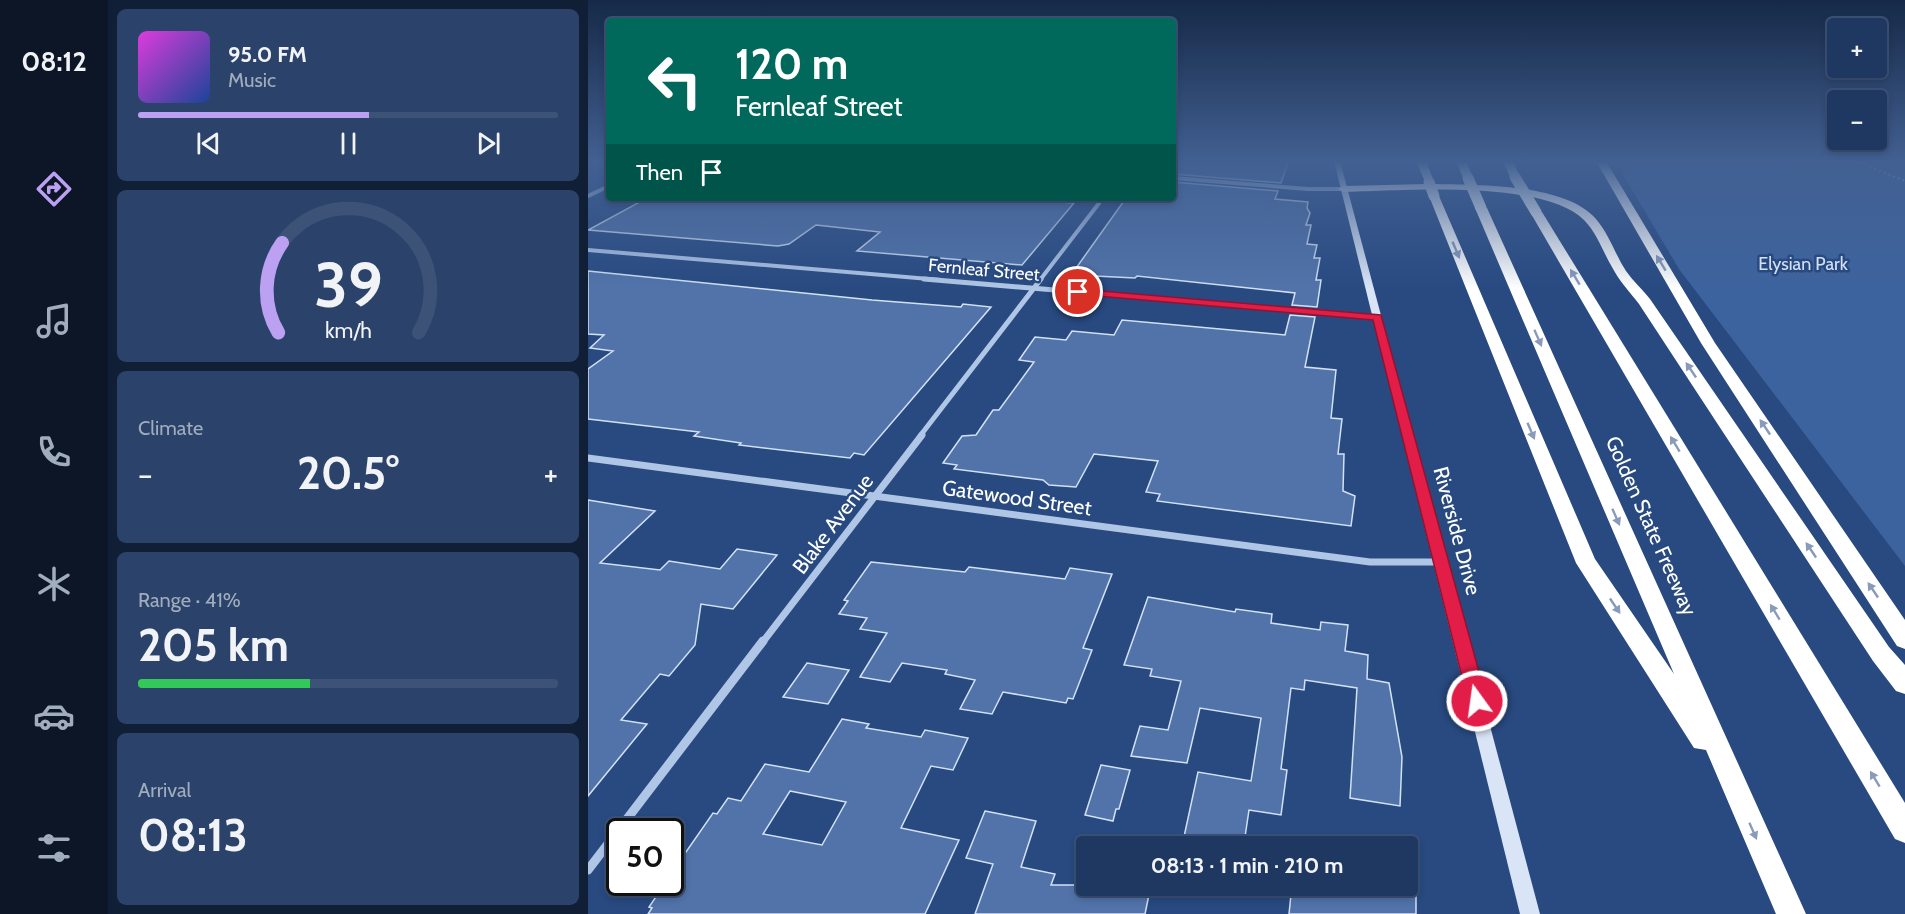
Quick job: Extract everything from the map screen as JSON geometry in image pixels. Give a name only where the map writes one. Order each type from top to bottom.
[{"type":"highway","points":[[1437,204],[1586,563],[1729,778]]},
{"type":"highway","name":"Golden State Freeway","points":[[1479,204],[1729,778],[1791,914]]},
{"type":"highway","points":[[1531,204],[1905,830]]},
{"type":"highway","points":[[1564,204],[1577,208],[1588,217],[1620,271],[1645,302],[1881,654],[1905,683]]},
{"type":"highway","points":[[1626,204],[1708,343],[1905,639]]},
{"type":"main road","name":"Riverside Drive","points":[[1347,204],[1442,562],[1530,914]]},
{"type":"street","name":"Blake Avenue","points":[[588,870],[1099,204]]},
{"type":"street","name":"Fernleaf Street","points":[[588,250],[1377,317]]},
{"type":"street","name":"Gatewood Street","points":[[588,458],[1370,562],[1442,562]]},
{"type":"green space","name":"Elysian Park","points":[[1640,204],[1905,204],[1905,566],[1679,269]]},
{"type":"building","points":[[637,204],[1073,204],[1022,265],[857,251],[880,232],[816,225],[789,244],[778,246],[588,230]]},
{"type":"building","points":[[1122,204],[1308,204],[1310,213],[1306,225],[1311,225],[1307,244],[1317,245],[1314,258],[1320,258],[1316,280],[1321,280],[1317,307],[1292,305],[1295,293],[1137,276],[1135,278],[1075,275],[1077,271],[1074,271]]},
{"type":"building","points":[[588,271],[872,300],[991,307],[864,455],[854,453],[850,458],[739,445],[741,443],[694,436],[699,432],[588,419],[588,369],[613,351],[590,348],[604,335],[588,334]]},
{"type":"building","points":[[1290,315],[1315,317],[1305,367],[1336,370],[1331,418],[1342,419],[1338,454],[1344,454],[1343,491],[1355,496],[1351,526],[1157,501],[1160,494],[1146,492],[1158,461],[1094,454],[1076,487],[1049,485],[1043,480],[954,469],[957,465],[943,463],[962,436],[976,435],[993,410],[999,410],[1034,362],[1019,360],[1035,337],[1066,340],[1072,331],[1114,335],[1122,320],[1285,335]]},
{"type":"building","points":[[588,500],[655,511],[600,563],[660,570],[669,561],[720,569],[737,549],[777,555],[733,609],[701,604],[695,645],[669,676],[660,674],[621,720],[647,724],[588,796]]},
{"type":"building","points":[[871,562],[965,572],[969,567],[1065,579],[1070,568],[1112,574],[1083,648],[1092,650],[1073,699],[1068,698],[1066,703],[1003,692],[992,714],[960,709],[975,680],[945,674],[947,670],[902,663],[890,682],[860,677],[887,633],[860,629],[867,618],[839,614],[848,601],[844,600]]},
{"type":"building","points":[[1148,597],[1235,612],[1236,609],[1272,614],[1271,623],[1320,630],[1321,622],[1348,625],[1345,651],[1368,655],[1367,679],[1389,683],[1402,757],[1400,806],[1350,798],[1357,688],[1305,680],[1304,690],[1291,688],[1281,769],[1287,770],[1281,815],[1249,810],[1245,836],[1184,836],[1198,772],[1251,781],[1261,718],[1200,708],[1187,763],[1131,756],[1140,726],[1168,730],[1181,681],[1150,676],[1152,669],[1124,665]]},
{"type":"building","points":[[807,663],[849,670],[828,704],[783,697]]},
{"type":"building","points":[[842,719],[869,724],[866,728],[921,737],[925,730],[968,738],[953,770],[931,766],[901,828],[959,840],[925,914],[648,914],[652,908],[649,907],[656,896],[684,896],[684,855],[713,813],[717,814],[728,798],[741,801],[765,764],[809,772]],"holes":[[[790,791],[846,802],[822,845],[763,834]]]},
{"type":"building","points":[[1101,765],[1130,770],[1119,809],[1116,809],[1113,821],[1085,815]]},
{"type":"building","points":[[985,811],[1036,821],[1021,867],[1055,874],[1051,885],[1076,885],[1076,896],[1149,896],[1145,914],[975,914],[993,864],[966,858]]},
{"type":"building","points":[[1291,896],[1416,896],[1416,914],[1289,914]]},
{"type":"route","points":[[1078,292],[1377,317],[1477,701]]}]
